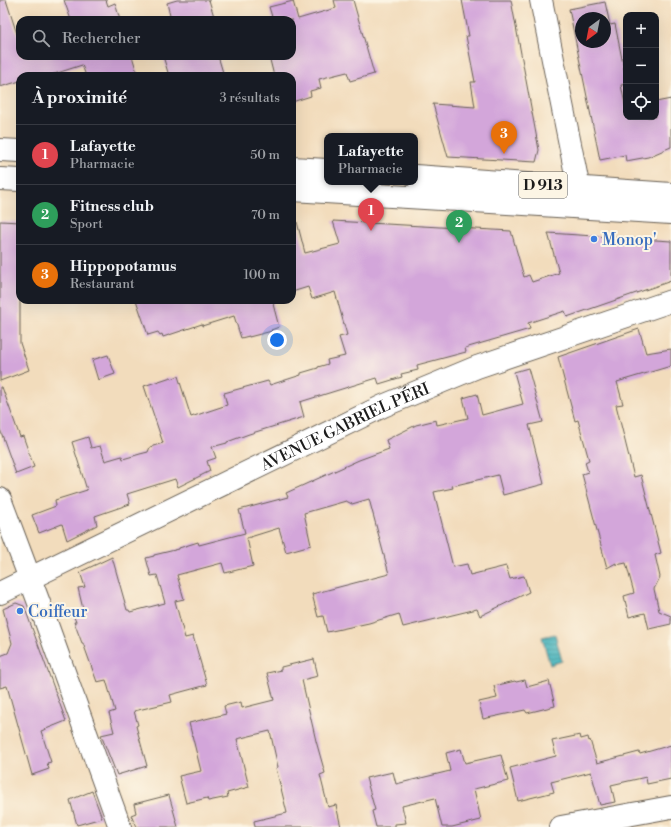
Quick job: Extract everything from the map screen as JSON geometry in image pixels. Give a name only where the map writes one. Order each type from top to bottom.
[{"type":"main road","points":[[541,0],[581,197]]},
{"type":"main road","points":[[0,150],[16,151]]},
{"type":"main road","points":[[296,168],[324,170]]},
{"type":"main road","name":"D 913","points":[[418,176],[581,197],[671,213]]},
{"type":"main road","points":[[0,179],[16,180]]},
{"type":"main road","name":"D 913","points":[[296,190],[581,197],[671,194]]},
{"type":"main road","name":"AVENUE GABRIEL PÉRI","points":[[0,593],[30,580],[383,406],[477,367],[671,301]]},
{"type":"main road","points":[[0,500],[41,608],[120,827]]},
{"type":"main road","points":[[561,827],[671,807]]},
{"type":"water","points":[[555,634],[562,661],[550,665],[542,637]]},
{"type":"building","points":[[0,0],[6,0],[16,31],[16,60],[133,60],[137,72],[85,72],[82,65],[60,72],[16,72],[16,82],[0,87]]},
{"type":"building","points":[[64,0],[106,0],[108,6],[115,3],[119,16],[70,16]]},
{"type":"building","points":[[177,0],[209,0],[214,16],[170,16],[167,3]]},
{"type":"building","points":[[334,0],[353,0],[374,74],[350,81],[347,72],[319,79],[321,88],[310,91],[311,96],[296,101],[296,72],[273,72],[270,60],[296,60],[296,16],[272,16],[269,7],[293,1],[298,19],[336,8]]},
{"type":"building","points":[[462,0],[511,0],[539,150],[536,162],[448,157],[433,104],[475,107],[471,82],[475,82],[466,36],[469,36]]},
{"type":"building","points":[[605,2],[607,12],[575,12],[575,38],[569,9]]},
{"type":"building","points":[[615,24],[623,64],[623,85],[621,85],[623,95],[623,120],[659,120],[659,101],[671,99],[671,147],[648,157],[626,161],[625,155],[600,160],[577,48],[611,48],[611,25]]},
{"type":"building","points":[[164,60],[219,60],[223,72],[168,72]]},
{"type":"building","points":[[0,221],[16,222],[16,304],[20,304],[20,343],[29,370],[0,381]]},
{"type":"building","points":[[333,221],[511,231],[524,277],[529,275],[532,282],[559,273],[548,233],[671,241],[671,281],[567,317],[565,311],[528,323],[530,329],[465,348],[466,352],[417,365],[418,370],[401,374],[402,377],[379,384],[377,378],[300,402],[304,417],[212,447],[216,458],[207,461],[210,471],[178,487],[175,479],[127,494],[130,504],[95,516],[97,525],[67,540],[62,524],[39,533],[32,515],[56,506],[55,500],[87,490],[72,442],[88,437],[91,448],[100,446],[105,461],[122,456],[123,459],[148,452],[150,447],[163,443],[144,386],[178,376],[191,417],[227,405],[224,393],[268,381],[270,385],[328,364],[327,360],[345,356],[339,337],[347,335],[335,292],[312,299],[308,287],[296,291],[296,222],[305,253],[340,244]]},
{"type":"building","points":[[137,304],[273,304],[279,327],[271,330],[272,331],[241,338],[234,316],[202,326],[202,324],[163,337],[162,334],[160,335],[158,332],[148,335]]},
{"type":"building","points":[[639,329],[646,353],[671,349],[671,366],[617,382],[623,404],[616,405],[634,477],[641,475],[661,553],[655,555],[660,577],[654,589],[659,611],[671,616],[671,624],[649,629],[645,613],[629,617],[624,596],[634,593],[626,563],[616,565],[616,563],[607,568],[582,474],[588,472],[585,462],[589,460],[578,420],[575,421],[558,357]]},
{"type":"building","points":[[108,355],[115,374],[98,380],[92,360]]},
{"type":"building","points":[[528,368],[543,422],[529,425],[544,484],[503,495],[498,475],[434,492],[453,567],[467,564],[470,575],[506,566],[510,579],[524,576],[529,592],[480,616],[477,609],[403,627],[399,614],[369,623],[327,632],[323,616],[318,617],[312,594],[389,574],[369,499],[352,504],[346,501],[304,513],[311,545],[286,552],[279,528],[247,538],[253,566],[225,573],[222,563],[177,575],[184,599],[175,601],[185,638],[193,636],[207,685],[170,695],[172,702],[134,711],[138,725],[136,726],[147,766],[117,775],[101,735],[114,732],[109,713],[115,711],[106,680],[97,682],[74,622],[76,622],[72,612],[83,609],[78,588],[85,587],[80,572],[112,557],[127,610],[130,612],[165,603],[157,575],[151,576],[146,558],[198,542],[199,545],[245,533],[239,510],[288,497],[286,493],[359,460],[389,449],[386,440],[416,425],[436,420],[437,425],[468,418],[463,398],[477,394],[482,415],[523,404],[514,372]]},
{"type":"building","points":[[0,387],[2,387],[20,437],[23,436],[34,467],[16,474],[0,429]]},
{"type":"building","points":[[16,603],[24,606],[66,721],[41,731],[51,762],[47,763],[49,769],[32,775],[7,686],[0,688],[0,656],[8,653],[12,643],[3,609]]},
{"type":"building","points":[[314,659],[318,676],[302,680],[325,773],[320,775],[328,807],[336,805],[341,827],[255,827],[254,821],[287,813],[276,768],[278,767],[270,731],[237,739],[249,787],[227,793],[228,797],[208,801],[207,798],[186,803],[179,776],[201,771],[189,723],[226,714],[224,706],[241,702],[242,708],[274,700],[267,673],[281,670],[281,667]]},
{"type":"building","points":[[525,680],[527,687],[549,681],[555,706],[527,713],[525,710],[483,719],[479,702],[497,698],[494,686]]},
{"type":"building","points":[[580,735],[581,739],[588,737],[589,741],[590,740],[597,763],[639,752],[640,754],[671,745],[671,779],[647,784],[646,777],[611,785],[615,802],[600,805],[591,772],[551,782],[554,792],[518,801],[510,768],[556,756],[552,741]]},
{"type":"building","points":[[461,749],[465,763],[501,755],[508,781],[474,789],[481,820],[452,827],[442,827],[435,798],[402,806],[406,823],[395,824],[395,827],[376,827],[372,811],[375,810],[366,778],[393,772],[396,784],[450,771],[446,753]]},
{"type":"building","points":[[92,791],[102,818],[77,825],[70,800]]},
{"type":"building","points":[[169,795],[178,827],[136,827],[131,815],[136,813],[134,804]]},
{"type":"place","name":"Hippopotamus","points":[[504,154]]},
{"type":"place","name":"Lafayette","points":[[371,231]]},
{"type":"place","name":"Monop'","points":[[594,239]]},
{"type":"place","name":"Fitness club","points":[[459,243]]},
{"type":"place","name":"Coiffeur","points":[[20,611]]}]
